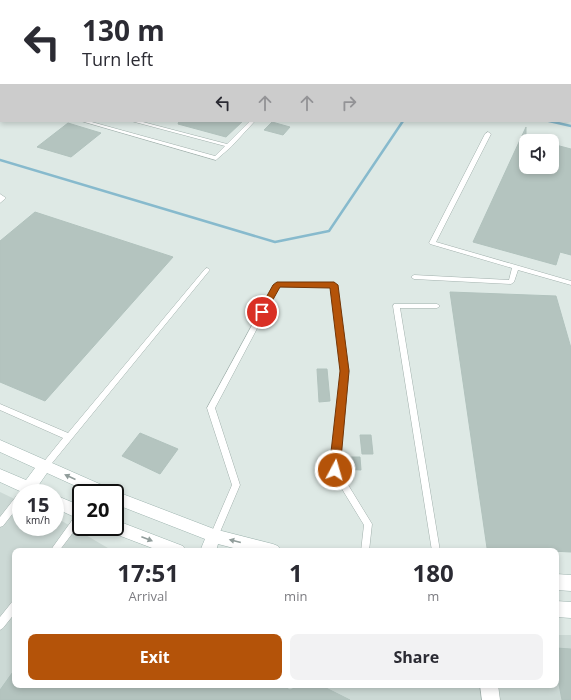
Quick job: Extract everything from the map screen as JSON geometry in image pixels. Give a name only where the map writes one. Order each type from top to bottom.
[{"type":"street","points":[[0,446],[86,484]]},
{"type":"street","points":[[34,484],[45,466]]},
{"type":"street","points":[[0,475],[14,484]]},
{"type":"street","points":[[124,501],[214,536],[261,548]]},
{"type":"street","points":[[124,530],[170,548]]},
{"type":"street","points":[[209,548],[214,536]]},
{"type":"street","points":[[559,582],[571,583]]},
{"type":"street","points":[[559,609],[571,610]]},
{"type":"street","points":[[489,688],[491,700]]},
{"type":"lane","points":[[86,122],[216,158],[252,122]]},
{"type":"lane","points":[[100,126],[104,122]]},
{"type":"lane","points":[[137,122],[229,146]]},
{"type":"lane","points":[[488,134],[432,243],[571,283]]},
{"type":"lane","points":[[0,196],[3,198],[0,200]]},
{"type":"lane","points":[[414,278],[511,282],[516,267]]},
{"type":"lane","points":[[45,466],[207,270]]},
{"type":"lane","points":[[214,536],[236,485],[211,408],[277,285],[334,285],[345,371],[335,470],[368,524],[365,548]]},
{"type":"lane","points":[[436,548],[396,306],[437,306]]},
{"type":"lane","points":[[0,407],[69,437]]},
{"type":"lane","points":[[1,520],[12,509]]},
{"type":"lane","points":[[56,548],[72,526]]},
{"type":"lane","points":[[0,626],[12,609]]},
{"type":"shaded area","points":[[0,492],[12,498],[12,536],[64,536],[64,522],[72,527],[72,536],[87,536],[108,548],[12,548],[12,688],[559,688],[559,635],[571,635],[571,700],[0,700]]},
{"type":"building","points":[[179,122],[242,122],[226,137],[178,124]]},
{"type":"building","points":[[272,122],[290,127],[283,135],[264,130]]},
{"type":"building","points":[[68,123],[101,133],[71,157],[37,147]]},
{"type":"building","points":[[526,127],[526,134],[523,134]]},
{"type":"building","points":[[519,142],[519,174],[559,174],[559,146],[571,149],[571,255],[560,252],[556,265],[473,242]]},
{"type":"building","points":[[35,212],[173,257],[45,401],[0,382],[0,241]]},
{"type":"building","points":[[450,292],[556,296],[571,348],[571,552],[559,551],[559,548],[487,548]]},
{"type":"building","points":[[317,369],[327,369],[330,401],[319,402]]},
{"type":"building","points":[[140,433],[178,449],[160,474],[122,456]]},
{"type":"building","points":[[360,435],[371,435],[373,454],[362,454]]},
{"type":"building","points":[[344,457],[360,457],[361,470],[345,469]]},
{"type":"building","points":[[559,648],[571,649],[571,700],[562,700],[559,684]]},
{"type":"building","points":[[12,673],[12,688],[286,688],[290,690],[294,688],[326,688],[350,700],[0,700],[0,690]]},
{"type":"waterway","points":[[0,160],[275,242],[329,231],[402,122]]},
{"type":"waterway","points":[[553,122],[571,126]]},
{"type":"route","points":[[262,312],[277,285],[334,285],[345,371],[335,470]]}]
